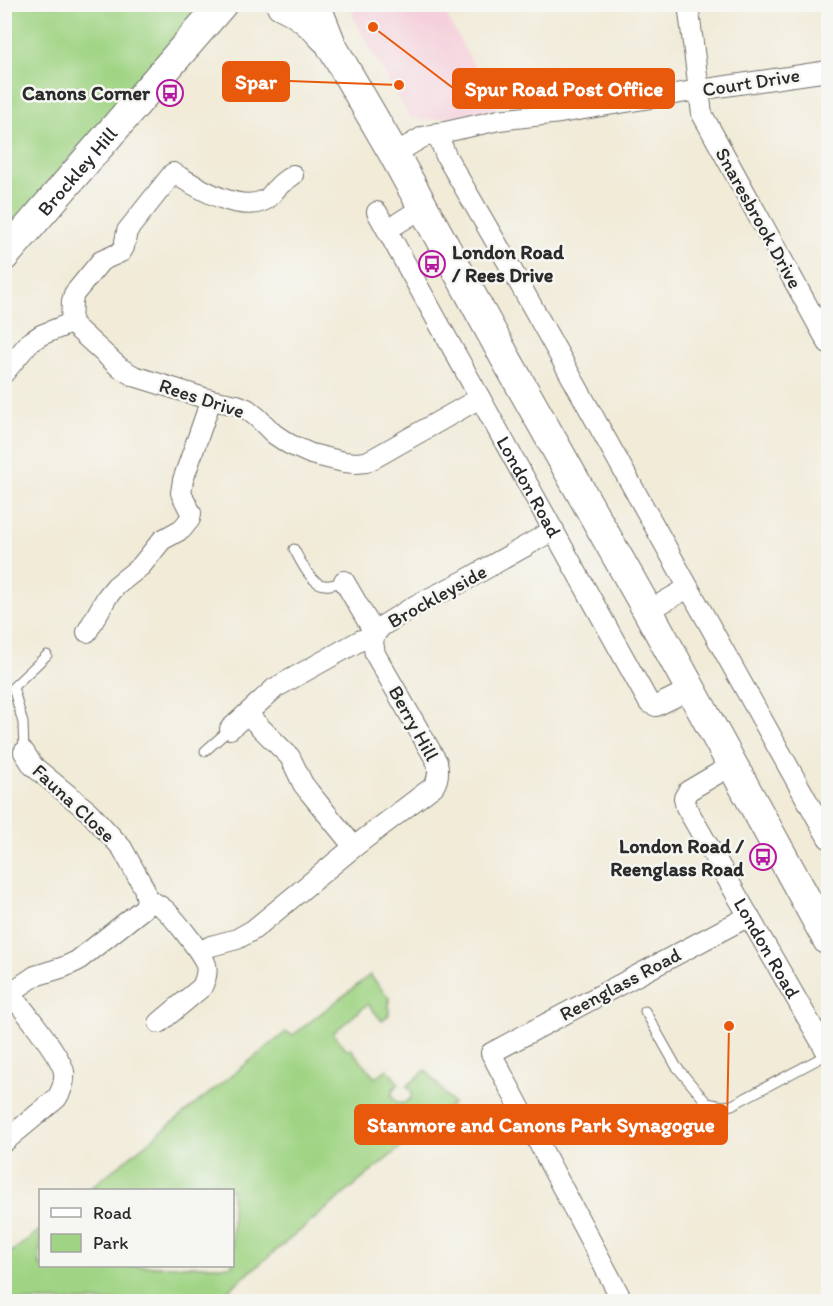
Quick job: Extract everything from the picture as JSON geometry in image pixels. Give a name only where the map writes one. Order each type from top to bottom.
[{"type":"main road","name":"Brockley Hill","points":[[4,256],[222,4]]},
{"type":"main road","name":"London Road","points":[[281,4],[315,26],[332,47]]},
{"type":"main road","name":"London Road","points":[[315,4],[332,47],[648,611],[828,940]]},
{"type":"street","name":"Snaresbrook Drive","points":[[688,4],[702,114],[828,343]]},
{"type":"street","name":"Court Drive","points":[[394,154],[423,137],[499,120],[560,113],[828,71]]},
{"type":"street","points":[[437,133],[446,156],[508,263],[828,838]]},
{"type":"street","points":[[4,373],[40,335],[71,322],[74,294],[101,261],[121,252],[127,231],[173,173],[213,195],[248,204],[265,200],[293,175]]},
{"type":"street","points":[[387,230],[422,208]]},
{"type":"street","name":"London Road","points":[[376,212],[649,703],[656,706],[691,689]]},
{"type":"street","name":"Rees Drive","points":[[71,322],[120,368],[134,376],[247,409],[274,434],[289,444],[311,454],[344,462],[366,462],[480,398]]},
{"type":"street","points":[[87,632],[116,586],[141,566],[162,540],[182,530],[190,519],[191,513],[181,493],[183,480],[211,400]]},
{"type":"street","name":"Brockleyside","points":[[344,581],[374,635],[382,626],[417,605],[554,530]]},
{"type":"street","points":[[648,611],[688,588]]},
{"type":"street","points":[[230,729],[275,688],[374,635]]},
{"type":"street","name":"Berry Hill","points":[[200,952],[211,946],[237,939],[253,930],[354,847],[434,786],[438,780],[437,762],[375,654],[374,635]]},
{"type":"street","points":[[247,714],[290,758],[303,784],[354,847]]},
{"type":"street","name":"Fauna Close","points":[[24,752],[33,766],[89,812],[122,848],[144,888],[147,900]]},
{"type":"street","name":"London Road","points":[[732,765],[688,791],[684,798],[686,807],[828,1054]]},
{"type":"street","points":[[4,1142],[57,1098],[62,1090],[64,1072],[56,1053],[7,990],[35,976],[77,961],[144,908],[147,900],[166,910],[200,952],[206,964],[202,987],[159,1023]]},
{"type":"street","name":"Reenglass Road","points":[[623,1302],[491,1053],[749,916]]},
{"type":"lane","points":[[294,549],[312,579],[320,585],[327,586],[344,581]]},
{"type":"lane","name":"Fauna Close","points":[[24,752],[23,723],[13,687],[47,656]]},
{"type":"lane","points":[[205,751],[230,729]]},
{"type":"lane","points":[[645,1011],[676,1066],[707,1103],[715,1105],[732,1105],[828,1054]]},
{"type":"shaded area","points":[[352,5],[441,5],[497,109],[423,121],[409,117],[354,19]]},
{"type":"green space","points":[[4,5],[199,5],[191,19],[7,231],[4,229]]},
{"type":"green space","points":[[370,975],[389,998],[389,1015],[382,1021],[368,1004],[333,1033],[347,1050],[350,1048],[375,1078],[387,1069],[399,1084],[393,1089],[392,1096],[398,1103],[404,1103],[411,1098],[412,1092],[407,1086],[426,1070],[453,1104],[215,1301],[5,1301],[5,1257],[39,1231],[39,1267],[234,1267],[234,1189],[89,1189],[286,1032],[293,1035]]},
{"type":"place","name":"Spur Road Post Office","points":[[373,27]]},
{"type":"place","name":"Spar","points":[[399,85]]},
{"type":"place","name":"Canons Corner","points":[[170,93]]},
{"type":"place","name":"London Road / Rees Drive","points":[[432,264]]},
{"type":"place","name":"London Road / Reenglass Road","points":[[763,857]]},
{"type":"place","name":"Stanmore and Canons Park Synagogue","points":[[729,1026]]}]
